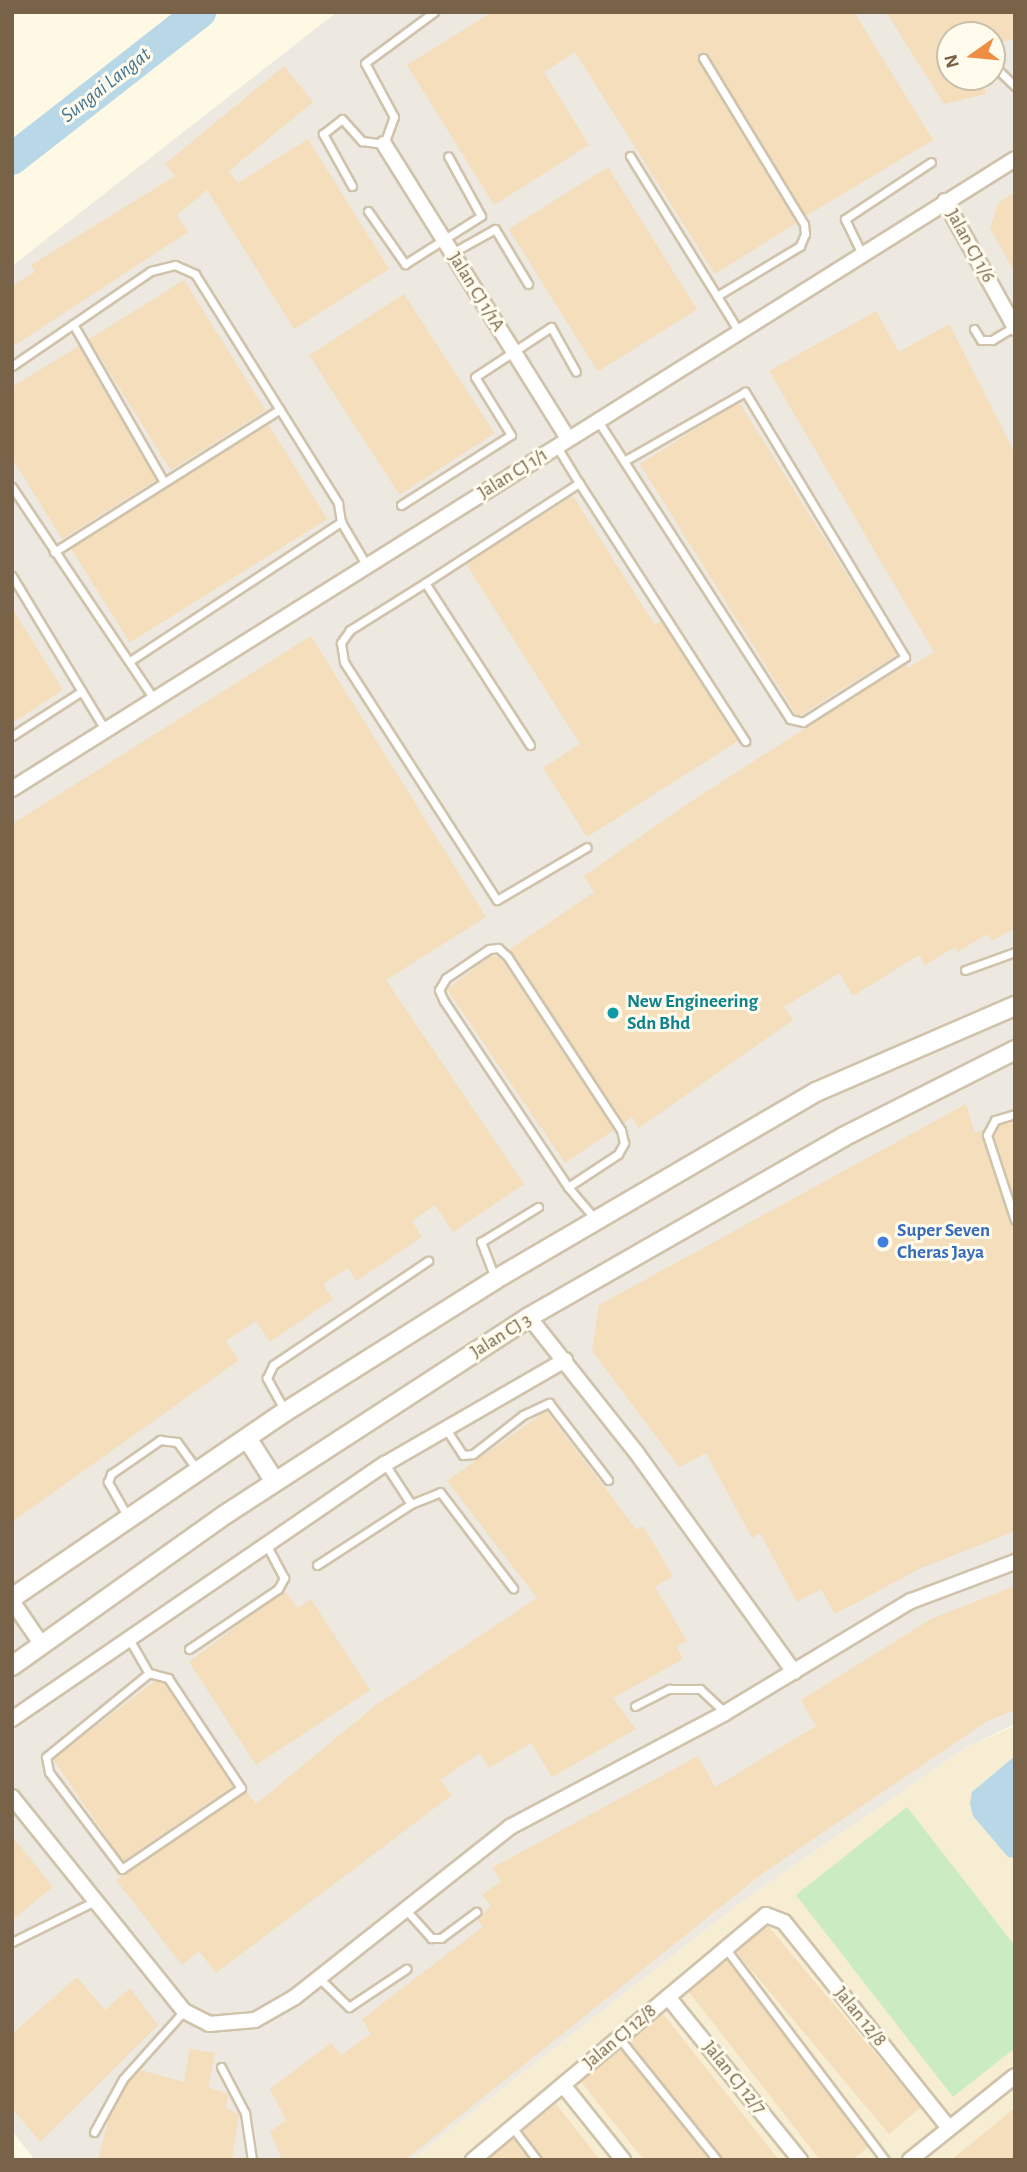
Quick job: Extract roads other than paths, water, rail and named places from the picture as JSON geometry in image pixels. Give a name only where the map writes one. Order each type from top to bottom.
[{"type":"street","name":"Jalan CJ 1/1A","points":[[384,144],[514,352],[562,443]]},
{"type":"street","name":"Jalan CJ 1/1","points":[[12,789],[1015,159]]},
{"type":"street","name":"Jalan CJ 1/6","points":[[945,201],[1015,328]]},
{"type":"street","points":[[42,1645],[12,1600],[285,1412],[495,1279],[816,1092],[1015,1006]]},
{"type":"street","name":"Jalan CJ 3","points":[[12,1665],[275,1482],[529,1317],[843,1137],[976,1065],[1015,1050]]},
{"type":"street","points":[[529,1317],[565,1360],[794,1672]]},
{"type":"street","points":[[12,1719],[385,1464],[565,1360]]},
{"type":"street","points":[[247,1438],[275,1482]]},
{"type":"street","points":[[12,1797],[93,1902],[184,2011],[209,2024],[255,2020],[318,1978],[510,1827],[725,1713],[911,1601],[1015,1562]]},
{"type":"street","name":"Jalan CJ 12/8","points":[[473,2160],[766,1915]]},
{"type":"street","name":"Jalan 12/8","points":[[766,1915],[784,1922],[949,2128]]},
{"type":"street","name":"Jalan CJ 12/7","points":[[668,1997],[800,2160]]},
{"type":"street","points":[[910,2160],[1015,2076]]},
{"type":"street","points":[[563,2085],[623,2160]]},
{"type":"lane","points":[[352,186],[323,134],[342,120],[362,141],[384,144],[394,117],[365,63],[434,12]]},
{"type":"lane","points":[[703,58],[804,224],[805,234],[800,246],[717,296]]},
{"type":"lane","points":[[368,211],[401,264],[443,239],[482,211],[448,156]]},
{"type":"lane","points":[[630,156],[739,332]]},
{"type":"lane","points":[[862,254],[845,219],[931,162]]},
{"type":"lane","points":[[452,253],[495,229],[528,284]]},
{"type":"lane","points":[[12,366],[150,271],[176,265],[195,274],[338,503],[341,523],[368,565]]},
{"type":"lane","points":[[73,324],[164,482]]},
{"type":"lane","points":[[401,505],[512,435],[475,377],[551,327],[576,372]]},
{"type":"lane","points":[[974,329],[981,340],[992,340],[1015,328]]},
{"type":"lane","points":[[598,421],[790,719],[803,722],[905,657],[746,392],[624,461]]},
{"type":"lane","points":[[54,552],[280,409]]},
{"type":"lane","points":[[562,443],[579,483],[745,741]]},
{"type":"lane","points":[[579,483],[350,630],[341,643],[344,662],[497,900],[587,847]]},
{"type":"lane","points":[[12,487],[113,645],[130,661],[154,700]]},
{"type":"lane","points":[[130,661],[341,523]]},
{"type":"lane","points":[[12,576],[106,731]]},
{"type":"lane","points":[[425,583],[530,745]]},
{"type":"lane","points":[[12,736],[82,691]]},
{"type":"lane","points":[[568,1186],[618,1154],[624,1143],[621,1130],[507,956],[499,948],[489,950],[446,978],[439,990],[568,1186],[596,1221]]},
{"type":"lane","points":[[965,971],[1015,953]]},
{"type":"lane","points":[[1015,1114],[995,1120],[987,1135],[1015,1220]]},
{"type":"lane","points":[[495,1279],[479,1249],[481,1242],[538,1206]]},
{"type":"lane","points":[[285,1412],[267,1378],[273,1365],[428,1261]]},
{"type":"lane","points":[[446,1429],[463,1455],[472,1454],[549,1403],[608,1480]]},
{"type":"lane","points":[[129,1519],[108,1482],[111,1474],[160,1440],[177,1442],[199,1471]]},
{"type":"lane","points":[[385,1464],[411,1504]]},
{"type":"lane","points":[[317,1565],[411,1504],[440,1492],[513,1588]]},
{"type":"lane","points":[[189,1649],[278,1589],[282,1570],[265,1544]]},
{"type":"lane","points":[[129,1639],[149,1673],[168,1678],[241,1788],[122,1869],[49,1772],[46,1757],[52,1746],[149,1673]]},
{"type":"lane","points":[[635,1706],[669,1689],[700,1689],[725,1713]]},
{"type":"lane","points":[[12,1942],[93,1902]]},
{"type":"lane","points":[[405,1909],[431,1938],[441,1938],[476,1912]]},
{"type":"lane","points":[[726,1949],[885,2160]]},
{"type":"lane","points":[[318,1978],[349,2007],[406,1969]]},
{"type":"lane","points":[[94,2132],[123,2078],[184,2011]]},
{"type":"lane","points":[[619,2038],[717,2160]]},
{"type":"lane","points":[[221,2067],[245,2113],[251,2160]]},
{"type":"lane","points":[[512,2127],[537,2160]]},
{"type":"water","points":[[1015,1756],[1015,1858],[1008,1857],[973,1816],[970,1803],[972,1792]]},
{"type":"waterway","name":"Sungai Langat","points":[[12,159],[200,12]]},
{"type":"place","name":"New Engineering Sdn Bhd","points":[[613,1013]]},
{"type":"place","name":"Super Seven Cheras Jaya","points":[[883,1242]]}]
